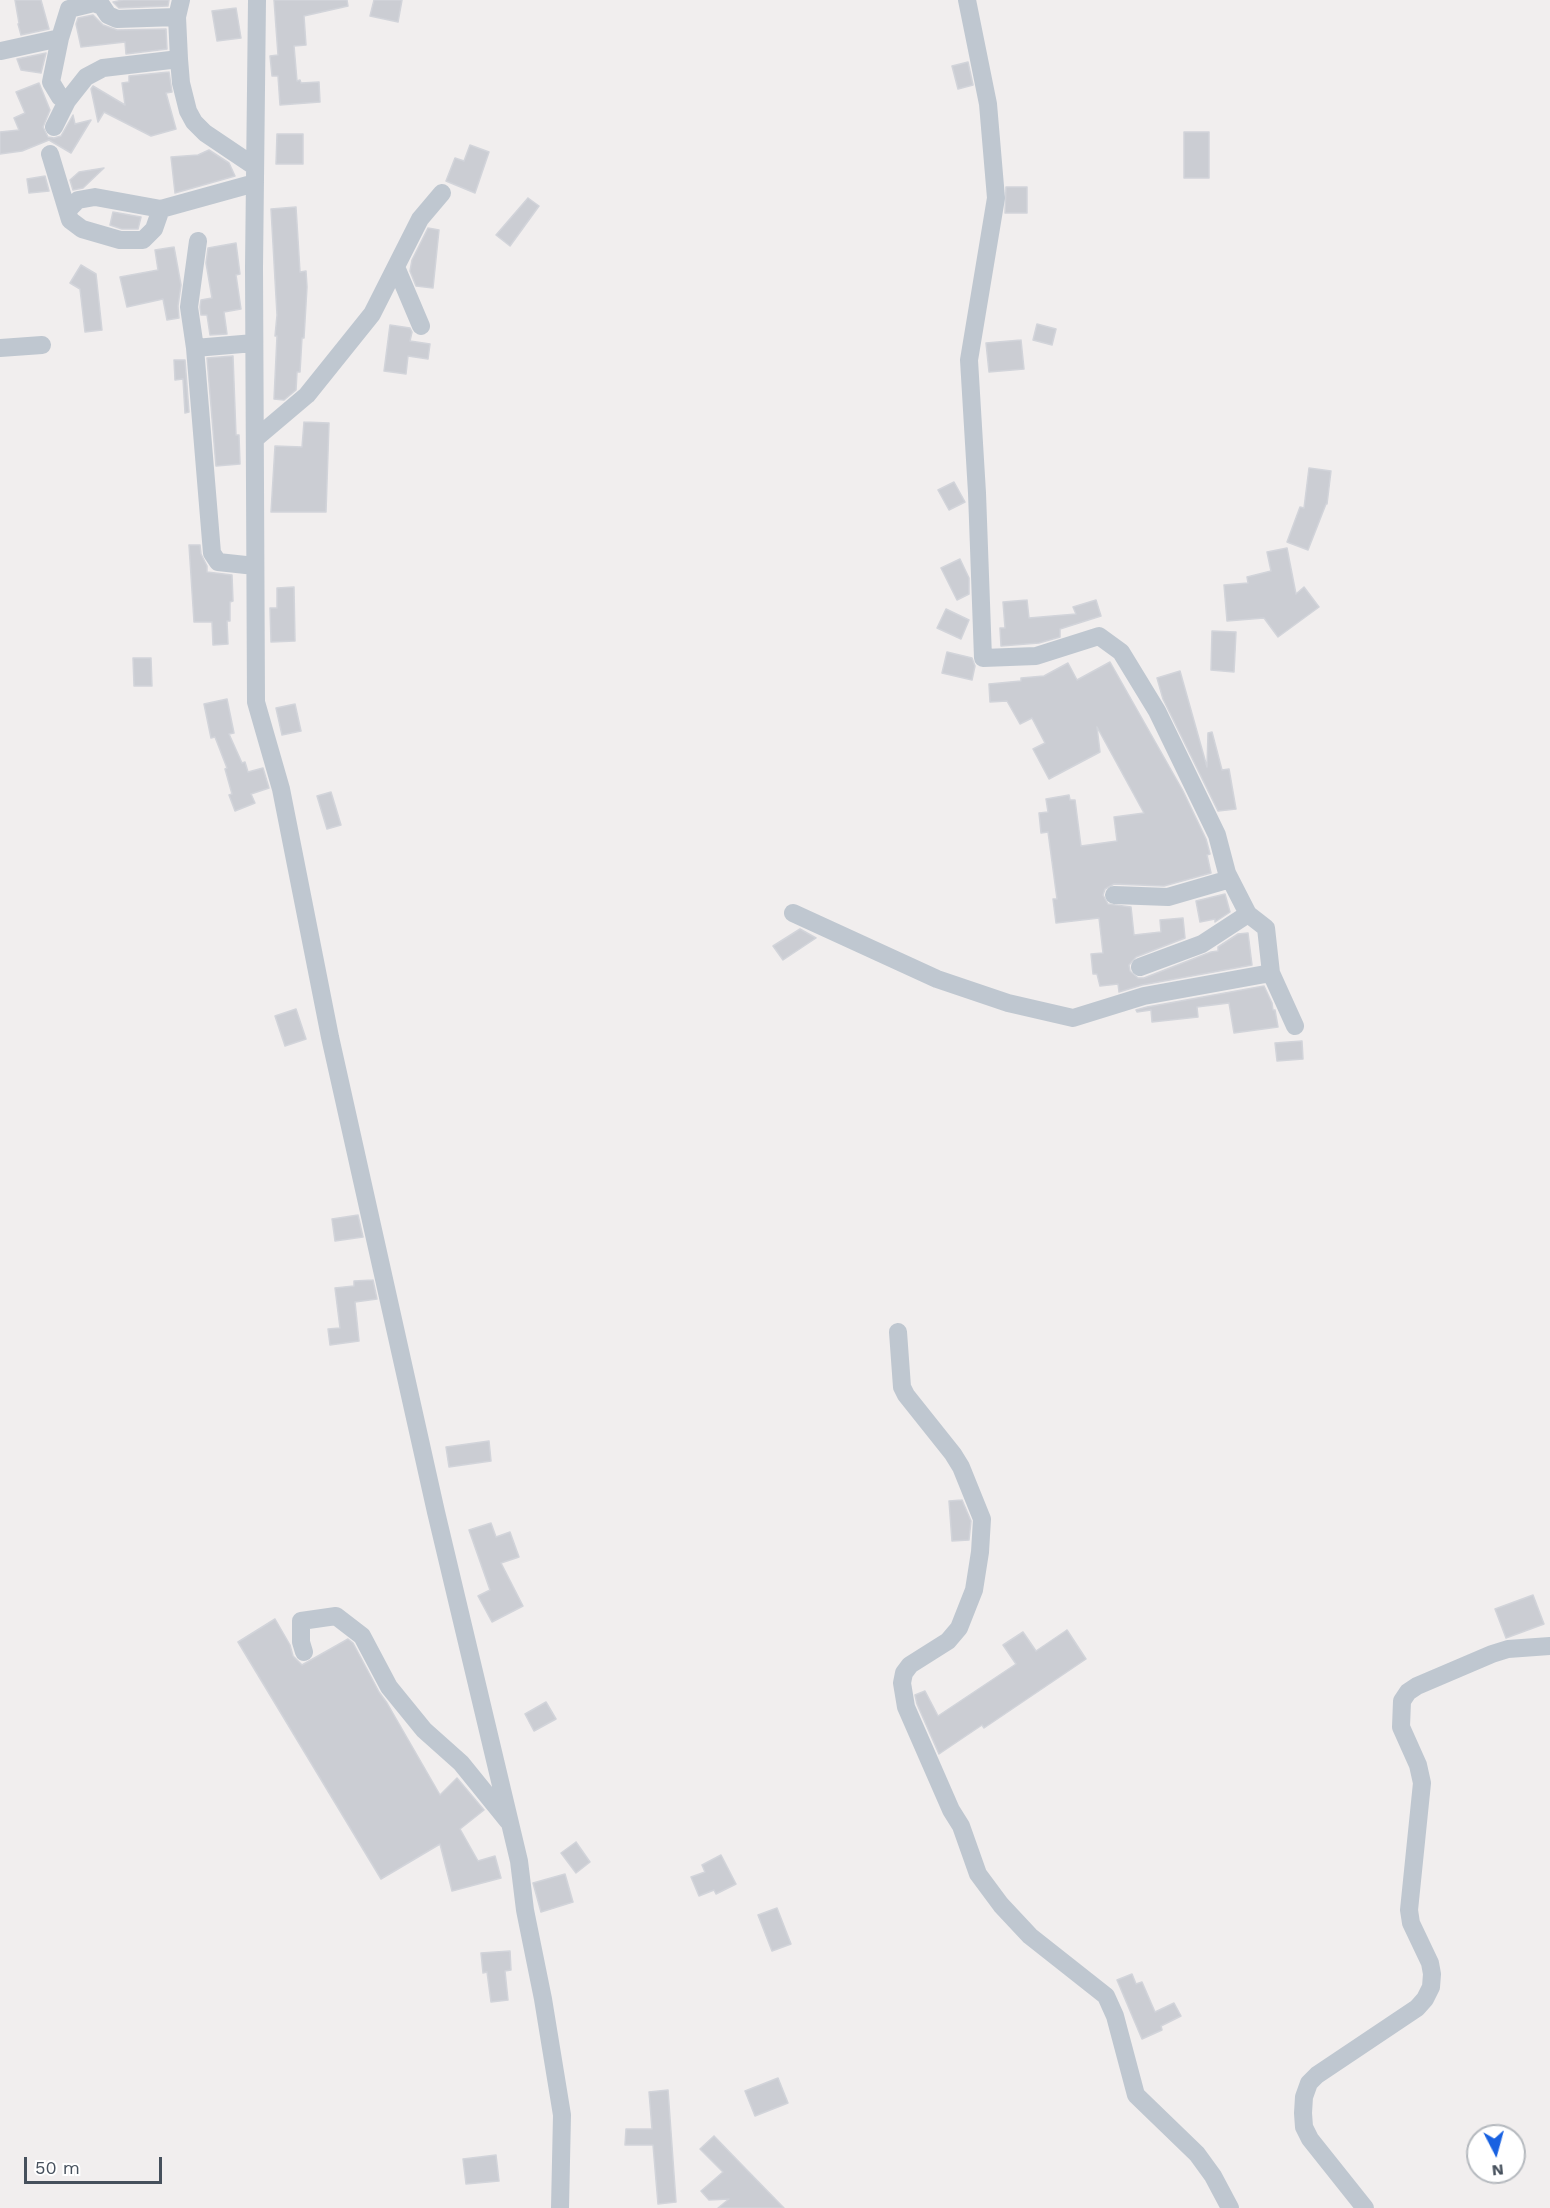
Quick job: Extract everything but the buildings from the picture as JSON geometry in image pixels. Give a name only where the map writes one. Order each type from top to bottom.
[{"type":"street","points":[[257,0],[254,343],[256,702],[281,789],[330,1037],[436,1512],[519,1861],[525,1910],[543,1999],[562,2115],[560,2208]]},
{"type":"street","points":[[967,0],[988,104],[996,198],[969,360],[983,658],[1036,656],[1099,636],[1121,652],[1157,711],[1217,835],[1230,879],[1248,914],[1266,928],[1271,973],[1295,1026]]},
{"type":"street","points":[[67,101],[57,93],[51,82],[60,38],[65,27],[66,12],[82,4],[98,4],[108,15],[117,19],[179,8],[179,59],[188,111],[194,123],[255,175]]},
{"type":"street","points":[[1,51],[60,38]]},
{"type":"street","points":[[54,127],[67,101],[86,77],[103,68],[179,59]]},
{"type":"street","points":[[50,154],[70,220],[74,225],[120,240],[143,240],[154,229],[161,209]]},
{"type":"street","points":[[68,210],[78,200],[95,197],[161,209],[255,175]]},
{"type":"street","points":[[255,439],[307,395],[372,314],[420,219],[442,193]]},
{"type":"street","points":[[198,241],[189,307],[195,348],[212,554],[218,562],[255,566]]},
{"type":"street","points":[[396,267],[420,326]]},
{"type":"street","points":[[195,348],[254,343]]},
{"type":"street","points":[[0,348],[42,345]]},
{"type":"street","points":[[1114,895],[1168,897],[1230,879]]},
{"type":"street","points":[[793,913],[937,979],[1008,1003],[1072,1018],[1144,996],[1271,973]]},
{"type":"street","points":[[1140,967],[1202,944],[1248,914]]},
{"type":"street","points":[[898,1332],[902,1387],[954,1454],[982,1518],[974,1590],[959,1628],[948,1641],[910,1665],[904,1673],[902,1683],[906,1707],[951,1810],[961,1826],[978,1874],[1001,1905],[1030,1936],[1106,1996],[1115,2016],[1136,2095],[1197,2154],[1213,2176],[1230,2208]]},
{"type":"street","points":[[304,1652],[301,1642],[301,1621],[336,1616],[362,1636],[389,1687],[424,1730],[461,1763],[511,1825]]},
{"type":"street","points":[[1365,2208],[1310,2139],[1304,2127],[1303,2113],[1306,2090],[1317,2075],[1417,2008],[1425,1999],[1431,1986],[1430,1963],[1411,1923],[1409,1910],[1422,1783],[1418,1765],[1401,1727],[1402,1701],[1408,1692],[1417,1686],[1492,1654],[1508,1649],[1550,1646]]}]
